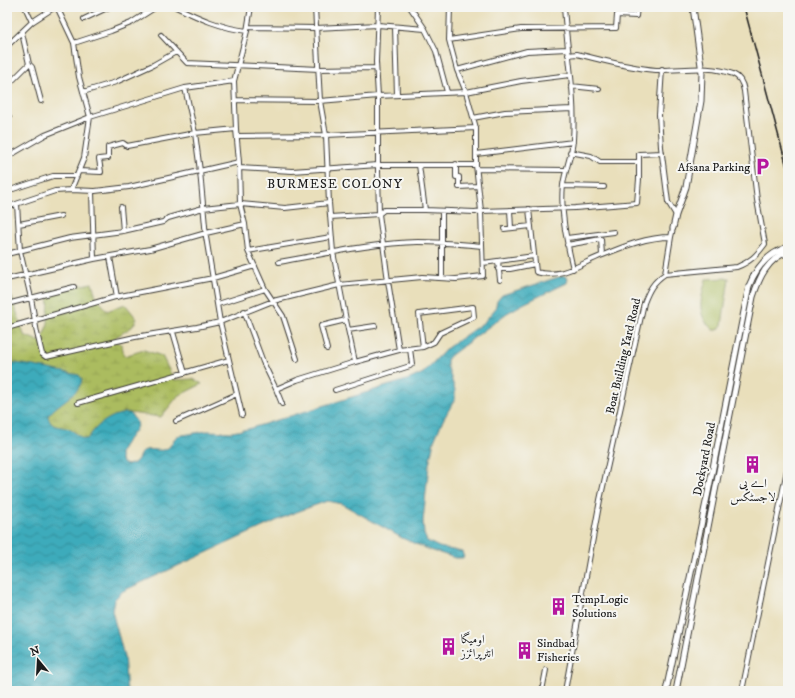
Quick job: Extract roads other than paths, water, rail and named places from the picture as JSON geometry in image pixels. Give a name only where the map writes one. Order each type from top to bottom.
[{"type":"street","points":[[25,7],[32,22]]},
{"type":"street","points":[[7,46],[22,34],[32,22],[56,7],[74,43],[79,77],[90,117],[84,158],[71,190]]},
{"type":"street","points":[[84,19],[108,7]]},
{"type":"street","points":[[74,43],[131,23],[156,7]]},
{"type":"street","points":[[176,7],[204,21],[234,30],[378,25],[425,29]]},
{"type":"street","points":[[251,7],[248,29],[234,81],[240,204],[246,224],[248,251],[265,289],[283,316],[296,360]]},
{"type":"street","points":[[315,7],[320,101],[326,135],[328,203],[331,237],[355,362]]},
{"type":"street","points":[[378,7],[376,68],[379,132],[379,214],[399,350]]},
{"type":"street","points":[[410,7],[425,29],[436,51],[447,92]]},
{"type":"street","points":[[17,204],[20,251],[42,354],[46,357],[135,337],[173,332],[220,322],[244,311],[273,301],[339,285],[422,277],[456,279],[483,276],[481,211],[476,167],[476,128],[449,40],[450,7]]},
{"type":"street","points":[[564,7],[571,86],[573,142],[565,170],[563,208],[573,269]]},
{"type":"street","points":[[449,40],[521,29],[616,28],[617,15],[636,16],[637,7]]},
{"type":"street","points":[[568,55],[577,54],[629,66],[662,69],[702,68],[724,71],[738,77],[743,85],[757,200],[765,244],[757,256],[747,263],[737,267],[665,274],[676,215],[686,187],[700,101],[702,68],[694,7]]},
{"type":"street","points":[[395,27],[396,95]]},
{"type":"street","points":[[22,34],[29,64],[32,68],[41,101]]},
{"type":"street","points":[[161,35],[187,63],[239,64],[319,69],[376,68]]},
{"type":"street","points":[[457,70],[527,51],[567,49]]},
{"type":"street","points":[[83,92],[116,82],[153,65],[176,52]]},
{"type":"street","points":[[7,86],[29,64]]},
{"type":"street","points":[[662,69],[659,115],[662,153],[668,202],[676,215]]},
{"type":"street","points":[[235,100],[320,101],[378,96],[466,92],[521,81],[570,74]]},
{"type":"street","points":[[7,157],[46,135],[90,117],[185,88],[234,81]]},
{"type":"street","points":[[571,86],[599,89]]},
{"type":"street","points":[[185,88],[195,133],[206,233],[220,322],[242,415]]},
{"type":"street","points":[[473,118],[505,112],[572,109]]},
{"type":"street","points":[[237,136],[326,135],[476,128]]},
{"type":"street","points":[[79,171],[100,172],[99,159],[108,158],[108,147],[123,143],[127,146],[195,133],[236,129]]},
{"type":"street","points":[[476,154],[573,142]]},
{"type":"street","points":[[570,152],[591,156],[600,162],[639,162]]},
{"type":"street","points":[[330,217],[379,214],[384,210],[475,212],[610,206],[637,203],[639,154],[662,153]]},
{"type":"street","points":[[7,207],[55,192],[71,190],[92,191],[129,187],[239,162]]},
{"type":"street","points":[[239,168],[292,171],[378,166],[456,164],[476,167],[565,170]]},
{"type":"street","points":[[456,164],[456,177],[459,177],[459,187],[478,186]]},
{"type":"street","points":[[419,165],[425,210]]},
{"type":"street","points":[[7,191],[53,176],[77,176]]},
{"type":"street","points":[[563,186],[604,187]]},
{"type":"street","points":[[92,191],[94,259]]},
{"type":"street","points":[[7,254],[70,238],[123,231],[163,222],[168,218],[203,208],[240,204],[285,208],[328,203]]},
{"type":"street","points":[[121,207],[123,231]]},
{"type":"street","points":[[529,209],[536,272],[544,274],[554,274],[573,269],[602,255],[648,239],[671,237]]},
{"type":"street","points":[[510,210],[511,228]]},
{"type":"street","points":[[442,212],[442,277]]},
{"type":"street","points":[[18,224],[61,216]]},
{"type":"street","points":[[7,279],[94,259],[150,249],[206,233],[246,224]]},
{"type":"street","points":[[504,229],[531,226]]},
{"type":"street","points":[[567,238],[614,232]]},
{"type":"street","points":[[248,251],[331,237]]},
{"type":"street","points":[[568,245],[601,239],[602,255]]},
{"type":"street","points":[[279,262],[333,252],[419,242],[482,246]]},
{"type":"street","name":"Dockyard Road","points":[[666,691],[709,488],[749,286],[752,276],[768,257],[788,247]]},
{"type":"street","name":"Dockyard Road","points":[[676,691],[755,290],[762,272],[772,261],[788,252]]},
{"type":"street","points":[[110,256],[117,297]]},
{"type":"street","points":[[483,264],[534,256]]},
{"type":"street","points":[[498,261],[500,280]]},
{"type":"street","points":[[498,269],[510,269],[535,264]]},
{"type":"street","points":[[7,328],[117,297],[213,278],[255,266]]},
{"type":"street","name":"Boat Building Yard Road","points":[[565,691],[600,500],[644,303],[650,288],[665,274]]},
{"type":"street","points":[[7,304],[74,287]]},
{"type":"street","points":[[218,304],[265,289]]},
{"type":"street","points":[[276,389],[297,380],[355,362],[399,350],[423,347],[434,342],[440,333],[474,317],[473,307],[419,314],[423,347]]},
{"type":"street","points":[[244,311],[263,362],[282,404]]},
{"type":"street","points":[[327,349],[322,326],[346,320]]},
{"type":"street","points":[[348,330],[375,326]]},
{"type":"street","points":[[173,332],[185,373]]},
{"type":"street","points":[[335,390],[410,366],[412,364],[410,349]]},
{"type":"street","points":[[78,403],[229,360]]},
{"type":"street","points":[[176,421],[237,394]]},
{"type":"street","points":[[742,691],[788,466]]},
{"type":"street","points":[[542,691],[546,670]]},
{"type":"water","points":[[562,276],[568,278],[567,283],[507,313],[450,356],[447,360],[447,365],[455,390],[455,399],[442,422],[434,441],[429,464],[423,521],[424,534],[427,541],[439,547],[462,552],[464,557],[455,558],[427,549],[402,538],[342,504],[327,501],[291,514],[123,591],[114,600],[112,611],[124,656],[127,691],[7,691],[7,363],[29,365],[79,375],[82,379],[78,389],[48,416],[53,425],[69,429],[83,439],[87,439],[98,426],[116,415],[130,413],[137,424],[134,432],[123,446],[120,455],[122,462],[130,464],[134,463],[144,451],[151,449],[165,450],[171,445],[177,436],[207,431],[232,432],[248,429],[410,379],[423,373],[447,348],[484,322],[495,309],[497,301],[502,295]]},
{"type":"railway","points":[[744,7],[788,171]]},
{"type":"place","name":"Afsana Parking","points":[[763,167]]},
{"type":"place","name":"اے پی لاجسٹکس","points":[[753,464]]},
{"type":"place","name":"TempLogic Solutions","points":[[559,606]]},
{"type":"place","name":"اومیگا انٹرپرائزز","points":[[448,646]]},
{"type":"place","name":"Sindbad Fisheries","points":[[524,650]]},
{"type":"district","name":"BURMESE COLONY","points":[[335,183]]}]
